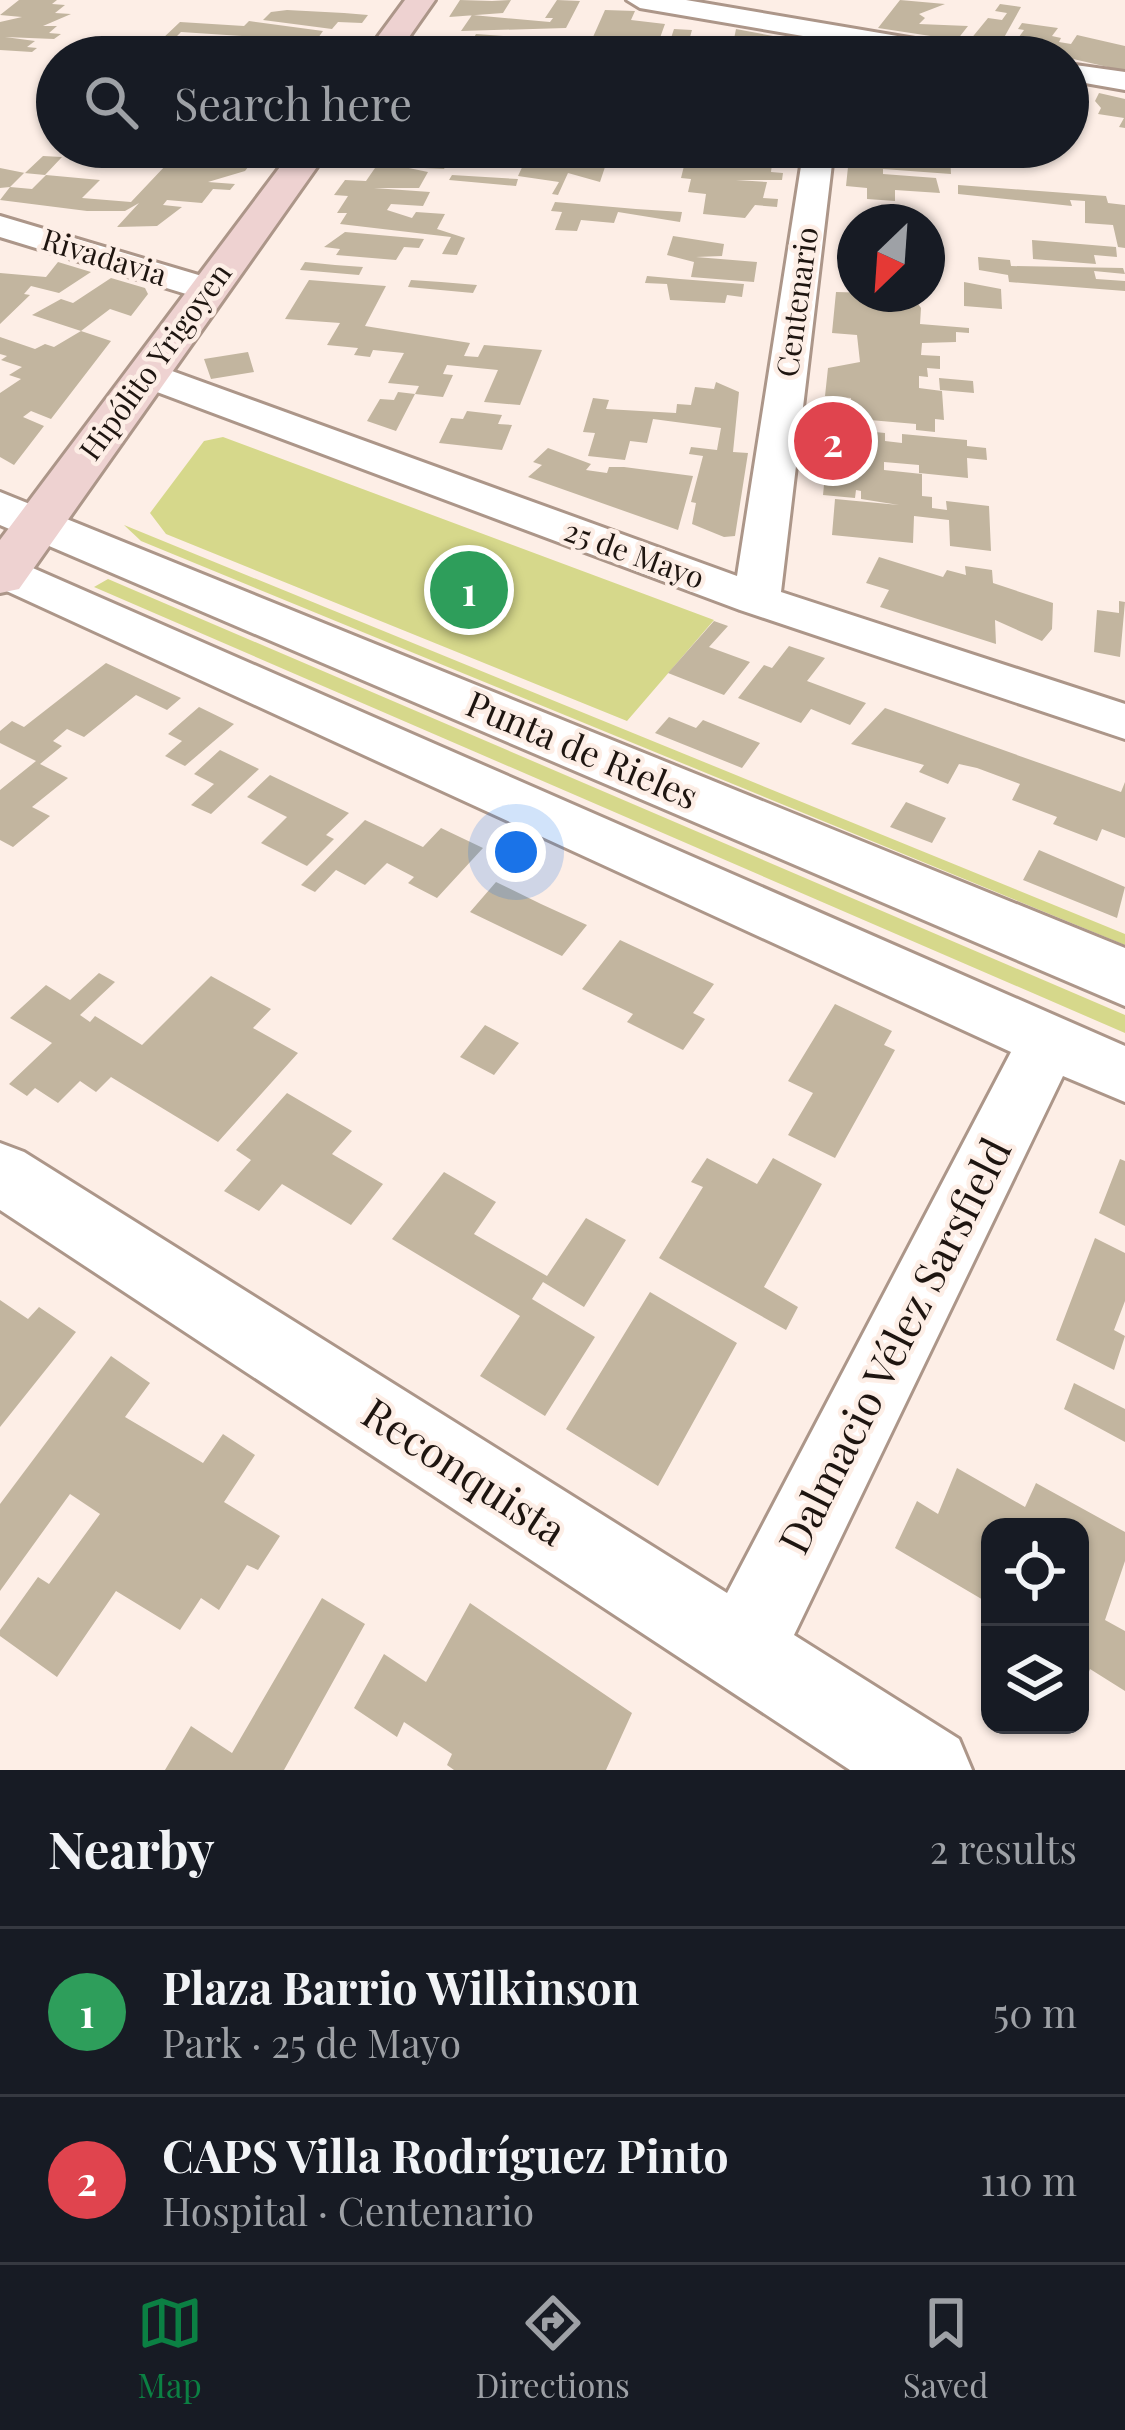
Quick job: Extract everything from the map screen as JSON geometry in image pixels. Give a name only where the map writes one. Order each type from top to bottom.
[{"type":"main road","points":[[394,36],[420,0]]},
{"type":"main road","name":"Hipólito Yrigoyen","points":[[2,574],[19,515],[147,375],[298,168]]},
{"type":"street","points":[[640,0],[792,36]]},
{"type":"street","points":[[842,36],[861,12]]},
{"type":"street","points":[[1089,75],[1125,81]]},
{"type":"street","name":"Centenario","points":[[757,600],[816,168]]},
{"type":"street","name":"Rivadavia","points":[[0,226],[209,290]]},
{"type":"street","name":"25 de Mayo","points":[[147,375],[757,600],[1125,722]]},
{"type":"street","name":"Punta de Rieles","points":[[19,515],[1125,978]]},
{"type":"street","points":[[2,574],[1125,1075]]},
{"type":"street","name":"Dalmacio Vélez Sarsfield","points":[[742,1651],[1049,1041]]},
{"type":"street","name":"Reconquista","points":[[0,1173],[928,1770]]},
{"type":"green space","points":[[223,437],[714,620],[627,721],[166,534],[150,513],[204,441]]},
{"type":"green space","points":[[124,525],[1125,934],[1125,945],[141,541]]},
{"type":"green space","points":[[108,579],[1125,1015],[1125,1033],[94,587]]},
{"type":"building","points":[[19,0],[57,0],[52,4],[65,5],[55,13],[71,14],[43,26],[57,26],[49,33],[58,36],[5,37],[35,41],[27,47],[36,48],[32,52],[0,50],[0,22],[22,17],[0,15]]},
{"type":"building","points":[[460,0],[511,0],[503,13],[449,17]]},
{"type":"building","points":[[557,0],[580,1],[566,28],[461,31],[472,15],[550,22],[553,18],[545,18]]},
{"type":"building","points":[[900,0],[945,4],[919,14],[925,18],[919,24],[968,26],[960,36],[878,28]]},
{"type":"building","points":[[1000,4],[1021,7],[1005,36],[973,36],[988,18],[1002,20],[1007,13],[995,11]]},
{"type":"building","points":[[605,10],[635,11],[631,20],[665,24],[661,36],[593,36]]},
{"type":"building","points":[[271,12],[368,15],[362,23],[338,22],[332,29],[263,20]]},
{"type":"building","points":[[249,21],[323,31],[319,36],[181,32],[165,36],[180,22],[244,26]]},
{"type":"building","points":[[1022,23],[1058,28],[1052,36],[1020,36],[1024,30],[1018,29]]},
{"type":"building","points":[[674,29],[692,30],[690,36],[672,36]]},
{"type":"building","points":[[736,29],[773,36],[735,36]]},
{"type":"building","points":[[1089,38],[1125,46],[1125,71],[1089,63]]},
{"type":"building","points":[[1099,93],[1125,99],[1125,128],[1119,127],[1124,118],[1098,114],[1101,108],[1095,101]]},
{"type":"building","points":[[36,163],[36,168],[52,168],[45,175],[24,173],[10,187],[0,188],[0,168],[25,173]]},
{"type":"building","points":[[163,168],[247,168],[208,182],[235,184],[230,190],[213,189],[202,203],[167,200],[163,205],[182,207],[157,226],[117,227],[139,203],[125,211],[87,211],[0,200],[10,187],[32,189],[46,175],[100,180],[82,198],[131,202]]},
{"type":"building","points":[[375,168],[428,172],[419,188],[374,188],[430,192],[423,206],[391,204],[387,210],[412,218],[416,212],[445,214],[437,229],[465,238],[457,255],[442,254],[451,237],[340,224],[347,213],[337,213],[348,196],[334,195],[345,180],[366,181]]},
{"type":"building","points":[[522,168],[605,168],[600,182],[568,173],[558,195],[552,194],[559,182],[518,176]]},
{"type":"building","points":[[684,168],[772,168],[771,172],[783,173],[782,180],[736,180],[767,182],[763,198],[778,199],[777,207],[755,205],[745,218],[703,214],[706,194],[688,192],[691,179],[681,178]]},
{"type":"building","points":[[848,168],[951,168],[951,174],[883,169],[883,174],[936,178],[940,193],[895,190],[895,201],[867,199],[867,188],[846,186]]},
{"type":"building","points":[[452,175],[518,179],[516,186],[449,180]]},
{"type":"building","points":[[958,185],[1106,196],[1108,203],[1125,205],[1125,248],[1118,247],[1113,225],[1085,223],[1085,201],[1070,200],[1072,206],[958,194]]},
{"type":"building","points":[[555,202],[682,212],[680,222],[618,212],[614,223],[581,220],[577,231],[555,230],[562,212],[551,211]]},
{"type":"building","points":[[345,232],[424,239],[419,248],[404,247],[396,260],[336,255],[340,249],[324,247]]},
{"type":"building","points":[[673,236],[724,244],[722,256],[696,257],[757,262],[754,282],[691,277],[694,262],[667,255]]},
{"type":"building","points":[[1032,240],[1116,247],[1117,257],[1094,255],[1096,264],[1033,259]]},
{"type":"building","points":[[978,257],[1010,260],[1011,266],[1123,268],[1125,274],[1094,271],[1096,279],[1125,281],[1125,291],[1009,282],[1008,275],[979,270]]},
{"type":"building","points":[[58,262],[91,272],[59,293],[31,286],[24,294],[30,295],[0,324],[0,273],[46,277]]},
{"type":"building","points":[[305,262],[363,267],[359,275],[300,270]]},
{"type":"building","points":[[647,276],[744,284],[742,297],[727,295],[725,303],[670,300],[667,284],[645,283]]},
{"type":"building","points":[[111,278],[145,288],[148,294],[131,316],[110,309],[81,331],[32,315],[61,299],[73,303]]},
{"type":"building","points":[[309,280],[386,286],[365,326],[470,343],[464,356],[478,357],[484,345],[542,350],[520,405],[484,402],[498,370],[447,365],[443,374],[453,375],[443,397],[415,394],[419,386],[388,383],[404,353],[373,350],[370,357],[354,355],[358,348],[327,345],[340,323],[285,319]]},
{"type":"building","points":[[411,280],[477,285],[473,293],[408,287]]},
{"type":"building","points":[[964,282],[1001,289],[1002,309],[964,306]]},
{"type":"building","points":[[836,292],[837,312],[921,312],[920,324],[969,328],[969,333],[956,332],[956,342],[922,343],[921,355],[940,356],[940,369],[927,368],[928,377],[919,376],[919,388],[942,391],[944,420],[935,419],[935,432],[916,430],[916,424],[858,419],[859,409],[850,408],[851,398],[825,396],[828,368],[860,362],[857,335],[832,333]]},
{"type":"building","points":[[81,331],[111,341],[51,419],[31,411],[23,417],[44,426],[14,465],[0,457],[0,393],[21,379],[9,375],[22,367],[1,360],[7,356],[0,354],[0,337],[35,349],[45,344],[54,347]]},
{"type":"building","points":[[248,352],[254,372],[211,379],[204,359]]},
{"type":"building","points":[[939,378],[973,381],[974,393],[940,390]]},
{"type":"building","points":[[716,382],[739,392],[733,452],[748,453],[735,536],[724,537],[692,524],[696,503],[691,502],[703,456],[689,454],[691,447],[717,450],[721,428],[653,419],[647,443],[630,441],[625,460],[588,456],[595,433],[583,432],[593,398],[609,400],[606,409],[676,413],[677,404],[691,405],[695,387],[714,389]]},
{"type":"building","points":[[398,392],[415,394],[396,431],[367,421],[380,399],[394,400]]},
{"type":"building","points":[[467,411],[502,415],[498,424],[512,425],[502,450],[439,443],[451,418],[463,419]]},
{"type":"building","points":[[845,429],[885,433],[885,441],[902,443],[902,434],[967,440],[967,446],[986,448],[987,460],[967,458],[968,478],[919,473],[919,465],[884,462],[884,470],[922,474],[922,496],[932,497],[932,508],[947,510],[946,501],[989,506],[991,551],[950,546],[949,520],[914,516],[913,543],[832,535],[835,499],[899,505],[861,499],[861,491],[856,490],[855,498],[823,495],[826,464],[854,467],[854,455],[845,454],[845,447],[825,446],[826,435],[844,437]]},
{"type":"building","points":[[548,448],[591,464],[586,470],[607,473],[609,467],[624,467],[693,476],[678,530],[528,477],[542,465],[533,462]]},
{"type":"building","points":[[879,557],[943,577],[947,570],[966,575],[965,566],[992,570],[993,583],[1053,603],[1052,629],[1042,641],[995,620],[996,644],[880,607],[889,590],[866,583]]},
{"type":"building","points":[[1119,601],[1125,602],[1120,657],[1094,652],[1097,610],[1119,613]]},
{"type":"building","points":[[714,621],[728,626],[709,647],[750,662],[724,695],[668,673]]},
{"type":"building","points":[[789,646],[825,658],[807,681],[866,703],[850,725],[811,709],[801,723],[738,698],[764,665],[772,668]]},
{"type":"building","points":[[106,663],[181,698],[167,710],[136,695],[84,737],[67,729],[53,741],[62,746],[40,764],[68,778],[32,807],[50,816],[13,847],[0,840],[0,790],[36,761],[0,743],[0,731],[12,721],[24,727]]},
{"type":"building","points":[[199,707],[234,724],[185,766],[165,756],[182,741],[168,734]]},
{"type":"building","points":[[885,708],[1121,792],[1125,782],[1125,838],[1102,829],[1097,841],[1053,824],[1057,817],[1012,800],[1020,784],[977,768],[959,764],[948,784],[919,772],[924,765],[851,744]]},
{"type":"building","points":[[669,717],[696,728],[703,720],[760,743],[742,768],[655,733]]},
{"type":"building","points":[[220,750],[259,769],[211,814],[191,805],[214,784],[194,774]]},
{"type":"building","points":[[270,775],[349,813],[326,835],[334,839],[307,866],[261,843],[287,817],[247,797]]},
{"type":"building","points":[[906,802],[946,818],[932,843],[890,827]]},
{"type":"building","points":[[365,820],[423,847],[441,828],[483,848],[437,898],[408,883],[414,877],[387,863],[365,885],[336,870],[315,892],[301,885]]},
{"type":"building","points":[[1039,850],[1125,887],[1117,918],[1023,880]]},
{"type":"building","points":[[496,882],[587,925],[562,956],[470,912]]},
{"type":"building","points":[[620,940],[714,984],[693,1013],[705,1019],[683,1050],[627,1022],[633,1014],[582,989]]},
{"type":"building","points":[[99,973],[115,982],[80,1015],[90,1022],[95,1016],[142,1045],[211,976],[271,1009],[253,1028],[298,1053],[218,1142],[111,1077],[96,1092],[80,1081],[58,1103],[35,1088],[27,1096],[9,1084],[52,1043],[10,1018],[46,985],[70,1000]]},
{"type":"building","points":[[835,1004],[892,1031],[884,1045],[895,1050],[835,1158],[788,1135],[813,1093],[788,1081]]},
{"type":"building","points":[[485,1025],[519,1043],[494,1075],[460,1057]]},
{"type":"building","points":[[287,1093],[352,1131],[332,1154],[383,1184],[351,1225],[282,1184],[259,1211],[224,1191],[251,1160],[236,1150]]},
{"type":"building","points":[[707,1158],[757,1184],[773,1158],[822,1184],[764,1287],[798,1307],[786,1330],[659,1258],[703,1187],[691,1182]]},
{"type":"building","points":[[1120,1159],[1125,1161],[1125,1226],[1099,1213]]},
{"type":"building","points":[[444,1172],[496,1202],[474,1234],[547,1276],[586,1218],[626,1240],[584,1307],[543,1282],[532,1299],[595,1337],[545,1416],[480,1376],[520,1316],[392,1239]]},
{"type":"building","points":[[1095,1238],[1125,1253],[1125,1301],[1114,1330],[1125,1336],[1114,1370],[1056,1340]]},
{"type":"building","points":[[650,1292],[737,1343],[658,1486],[566,1429]]},
{"type":"building","points":[[0,1300],[28,1319],[39,1307],[76,1332],[0,1427]]},
{"type":"building","points":[[111,1356],[150,1383],[125,1417],[203,1463],[223,1434],[255,1455],[224,1502],[280,1536],[258,1570],[247,1565],[219,1610],[201,1598],[180,1630],[116,1591],[57,1677],[0,1636],[0,1630],[38,1577],[49,1584],[100,1514],[70,1494],[0,1591],[0,1504]]},
{"type":"building","points":[[1074,1383],[1125,1409],[1125,1442],[1064,1409]]},
{"type":"building","points":[[957,1468],[1025,1507],[1036,1483],[1125,1532],[1125,1561],[1105,1620],[1125,1631],[1125,1691],[1089,1672],[1089,1518],[981,1518],[981,1599],[895,1548],[917,1501],[938,1514]]},
{"type":"building","points":[[322,1598],[365,1624],[284,1770],[165,1770],[191,1726],[232,1753]]},
{"type":"building","points":[[470,1603],[632,1713],[606,1770],[454,1770],[447,1765],[452,1754],[404,1722],[397,1737],[354,1708],[384,1654],[426,1682]]},
{"type":"place","name":"CAPS Villa Rodríguez Pinto","points":[[833,441]]},
{"type":"place","name":"Plaza Barrio Wilkinson","points":[[469,590]]}]
